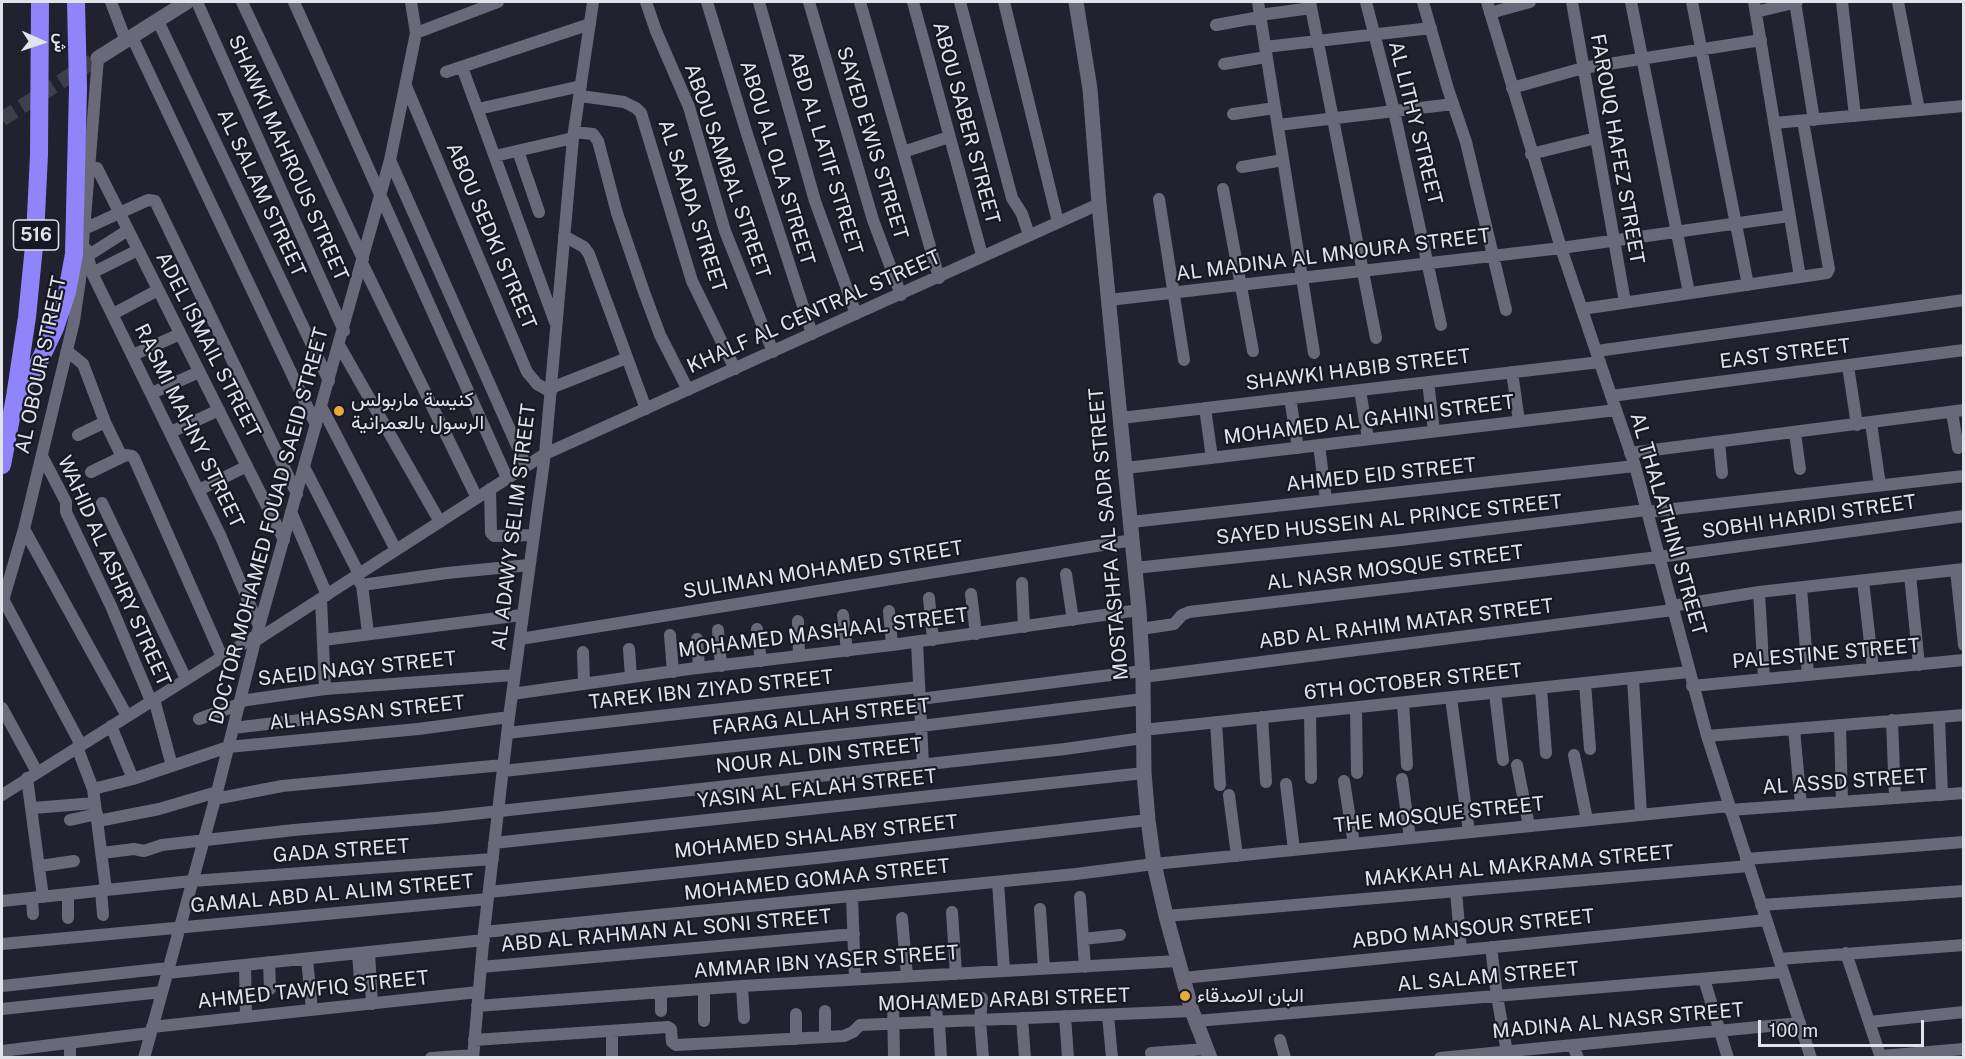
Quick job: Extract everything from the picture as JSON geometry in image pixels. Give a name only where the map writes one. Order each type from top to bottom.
[{"type":"highway","name":"516","points":[[2,465],[27,317],[36,236],[40,2]]},
{"type":"highway","points":[[15,397],[38,364],[51,337],[62,310],[71,273],[76,236],[78,152],[76,2]]},
{"type":"street","points":[[111,2],[316,425]]},
{"type":"street","points":[[98,58],[129,39],[165,12],[187,2]]},
{"type":"street","name":"SHAWKI MAHROUS STREET","points":[[197,2],[344,331]]},
{"type":"street","points":[[242,2],[477,498]]},
{"type":"street","points":[[294,2],[507,478]]},
{"type":"street","name":"DOCTOR MOHAMED FOUAD SAEID STREET","points":[[144,1058],[216,796],[257,634],[344,331],[390,160],[416,33],[411,2]]},
{"type":"street","points":[[416,33],[470,7],[498,2]]},
{"type":"street","name":"AL ADAWY SELIM STREET","points":[[473,1056],[507,733],[545,453],[574,135],[593,2]]},
{"type":"street","name":"ABOU SAMBAL STREET","points":[[646,2],[689,107],[725,231],[773,352]]},
{"type":"street","name":"ABOU AL OLA STREET","points":[[707,2],[812,334]]},
{"type":"street","name":"ABD AL LATIF STREET","points":[[759,2],[818,210],[856,315]]},
{"type":"street","name":"SAYED EWIS STREET","points":[[809,2],[873,220],[901,295]]},
{"type":"street","points":[[862,2],[939,278]]},
{"type":"street","name":"ABOU SABER STREET","points":[[913,2],[982,255]]},
{"type":"street","points":[[960,2],[1012,198],[1022,214],[1029,235]]},
{"type":"street","points":[[1004,2],[1058,222]]},
{"type":"street","name":"MOSTASHFA AL SADR STREET","points":[[1076,2],[1090,89],[1099,204],[1133,540],[1143,674],[1144,773],[1148,820],[1154,864],[1166,916],[1194,1016],[1208,1053]]},
{"type":"street","points":[[1258,2],[1314,353]]},
{"type":"street","name":"AL LITHY STREET","points":[[1366,2],[1394,111],[1441,325]]},
{"type":"street","points":[[1423,2],[1466,142],[1506,310]]},
{"type":"street","points":[[1489,7],[1530,2]]},
{"type":"street","name":"FAROUQ HAFEZ STREET","points":[[1572,2],[1625,303]]},
{"type":"street","points":[[1631,2],[1675,232],[1689,293]]},
{"type":"street","points":[[1692,2],[1748,285]]},
{"type":"street","points":[[1582,309],[1748,285],[1800,277],[1825,273],[1828,269],[1795,2],[1755,7],[1800,277]]},
{"type":"street","points":[[1842,2],[1856,116]]},
{"type":"street","points":[[1898,2],[1919,110]]},
{"type":"street","points":[[1216,25],[1311,5],[1376,338]]},
{"type":"street","name":"AL THALATHINI STREET","points":[[1489,7],[1561,248],[1635,466],[1692,686],[1729,808],[1811,1058]]},
{"type":"street","name":"AL SALAM STREET","points":[[165,12],[329,381]]},
{"type":"street","points":[[446,72],[590,24]]},
{"type":"street","points":[[1224,64],[1318,41],[1431,28]]},
{"type":"street","points":[[1512,88],[1583,68],[1761,40]]},
{"type":"street","name":"AL OBOUR STREET","points":[[2,601],[24,529],[74,321],[86,250],[84,229],[98,58]]},
{"type":"street","points":[[462,67],[556,326]]},
{"type":"street","name":"ABOU SEDKI STREET","points":[[406,86],[527,372],[537,384],[551,390]]},
{"type":"street","name":"AL SAADA STREET","points":[[478,109],[580,91],[624,102],[636,108],[641,114],[692,280],[735,369]]},
{"type":"street","points":[[1278,125],[1453,104]]},
{"type":"street","points":[[1774,123],[1964,106]]},
{"type":"street","points":[[1233,114],[1275,108]]},
{"type":"street","points":[[495,156],[574,135],[593,134],[598,141],[617,213],[644,292],[660,335],[688,390]]},
{"type":"street","points":[[903,152],[950,137]]},
{"type":"street","points":[[1532,154],[1596,138]]},
{"type":"street","points":[[518,151],[539,212]]},
{"type":"street","points":[[390,160],[526,466]]},
{"type":"street","points":[[1242,167],[1283,160]]},
{"type":"street","name":"ADEL ISMAIL STREET","points":[[97,168],[284,540]]},
{"type":"street","points":[[1223,189],[1253,351]]},
{"type":"street","points":[[1159,199],[1184,360]]},
{"type":"street","points":[[84,229],[148,200],[152,200],[157,205],[297,494]]},
{"type":"street","name":"KHALF AL CENTRAL STREET","points":[[2,795],[257,634],[359,579],[396,550],[545,453],[939,278],[982,255],[1099,204]]},
{"type":"street","name":"AL MADINA AL MNOURA STREET","points":[[1109,300],[1561,248],[1790,216]]},
{"type":"street","points":[[86,250],[128,230]]},
{"type":"street","points":[[564,236],[588,251],[646,409]]},
{"type":"street","name":"RASMI MAHNY STREET","points":[[86,250],[93,273],[221,537],[257,634]]},
{"type":"street","points":[[93,273],[138,250]]},
{"type":"street","points":[[113,314],[158,291]]},
{"type":"street","name":"SHAWKI HABIB STREET","points":[[1121,418],[1512,372],[1598,356],[1964,300]]},
{"type":"street","points":[[133,356],[180,334]]},
{"type":"street","points":[[339,345],[440,522]]},
{"type":"street","name":"EAST STREET","points":[[1611,396],[1964,350]]},
{"type":"street","points":[[67,351],[83,364],[105,422],[128,457],[222,657]]},
{"type":"street","points":[[551,390],[627,358]]},
{"type":"street","points":[[1848,366],[1857,424]]},
{"type":"street","points":[[152,393],[199,372]]},
{"type":"street","points":[[1512,372],[1519,421]]},
{"type":"street","points":[[1428,382],[1434,431]]},
{"type":"street","points":[[1360,390],[1368,439]]},
{"type":"street","points":[[1290,398],[1298,448]]},
{"type":"street","points":[[321,406],[396,550]]},
{"type":"street","points":[[1205,408],[1212,458]]},
{"type":"street","points":[[171,432],[219,410]]},
{"type":"street","name":"MOHAMED AL GAHINI STREET","points":[[1126,468],[1616,410]]},
{"type":"street","points":[[1630,453],[1958,411],[1958,448]]},
{"type":"street","points":[[78,435],[105,422]]},
{"type":"street","points":[[1871,423],[1880,485]]},
{"type":"street","points":[[1795,433],[1800,469]]},
{"type":"street","points":[[1719,442],[1722,473]]},
{"type":"street","points":[[1319,445],[1326,500]]},
{"type":"street","name":"WAHID AL ASHRY STREET","points":[[42,456],[66,502],[66,512],[153,700],[172,766]]},
{"type":"street","points":[[91,472],[128,457]]},
{"type":"street","points":[[199,490],[247,466]]},
{"type":"street","name":"AHMED EID STREET","points":[[1131,522],[1635,466]]},
{"type":"street","points":[[304,467],[359,579],[368,633]]},
{"type":"street","name":"SAYED HUSSEIN AL PRINCE STREET","points":[[1135,568],[1964,476]]},
{"type":"street","points":[[490,489],[491,533],[494,536],[534,535]]},
{"type":"street","points":[[102,503],[186,679]]},
{"type":"street","points":[[291,513],[324,597],[322,640],[325,689]]},
{"type":"street","name":"SOBHI HARIDI STREET","points":[[1659,557],[1964,516]]},
{"type":"street","points":[[24,529],[127,716]]},
{"type":"street","name":"SULIMAN MOHAMED STREET","points":[[520,639],[1133,540]]},
{"type":"street","name":"AL NASR MOSQUE STREET","points":[[1140,629],[1174,624],[1182,615],[1189,612],[1659,557]]},
{"type":"street","points":[[359,579],[529,566]]},
{"type":"street","points":[[1960,569],[1964,645]]},
{"type":"street","name":"ABD AL RAHIM MATAR STREET","points":[[1143,674],[1673,608],[1759,592],[1960,569]]},
{"type":"street","points":[[1066,574],[1073,620]]},
{"type":"street","points":[[1910,575],[1919,664]]},
{"type":"street","points":[[1863,581],[1873,669]]},
{"type":"street","points":[[1022,583],[1024,627]]},
{"type":"street","points":[[1801,588],[1808,675]]},
{"type":"street","points":[[1759,592],[1764,679]]},
{"type":"street","points":[[971,594],[976,634]]},
{"type":"street","points":[[929,598],[933,640]]},
{"type":"street","points":[[2,601],[79,746],[93,789],[102,854],[103,915]]},
{"type":"street","name":"MOHAMED MASHAAL STREET","points":[[512,694],[699,668],[933,640],[1139,610]]},
{"type":"street","points":[[889,611],[891,645]]},
{"type":"street","points":[[322,640],[522,615]]},
{"type":"street","points":[[843,615],[847,651]]},
{"type":"street","points":[[798,621],[799,656]]},
{"type":"street","points":[[758,628],[761,661]]},
{"type":"street","points":[[718,630],[721,666]]},
{"type":"street","points":[[670,635],[673,672]]},
{"type":"street","points":[[697,639],[699,668]]},
{"type":"street","points":[[917,642],[923,764]]},
{"type":"street","points":[[629,649],[631,677]]},
{"type":"street","points":[[583,652],[584,684]]},
{"type":"street","name":"PALESTINE STREET","points":[[1692,686],[1964,660]]},
{"type":"street","name":"6TH OCTOBER STREET","points":[[1143,734],[1216,722],[1689,672]]},
{"type":"street","name":"TAREK IBN ZIYAD STREET","points":[[507,733],[1143,674]]},
{"type":"street","name":"SAEID NAGY STREET","points":[[199,719],[240,702],[325,689],[514,675]]},
{"type":"street","points":[[1633,678],[1641,814]]},
{"type":"street","points":[[1585,683],[1590,749]]},
{"type":"street","points":[[1541,688],[1546,753]]},
{"type":"street","points":[[1495,693],[1503,760]]},
{"type":"street","points":[[1451,698],[1469,832]]},
{"type":"street","name":"FARAG ALLAH STREET","points":[[96,813],[159,809],[216,796],[282,786],[503,768],[921,726],[1143,699]]},
{"type":"street","points":[[1403,702],[1407,765]]},
{"type":"street","points":[[2,708],[32,775],[33,808],[40,866],[33,914]]},
{"type":"street","points":[[1356,709],[1357,773]]},
{"type":"street","points":[[1310,712],[1311,778]]},
{"type":"street","points":[[1707,736],[1964,715]]},
{"type":"street","name":"AL HASSAN STREET","points":[[93,789],[133,779],[228,747],[418,729],[509,717]]},
{"type":"street","points":[[1262,717],[1266,782]]},
{"type":"street","points":[[1939,717],[1942,795]]},
{"type":"street","points":[[233,728],[309,719]]},
{"type":"street","points":[[1892,720],[1895,798]]},
{"type":"street","points":[[1216,722],[1220,785]]},
{"type":"street","points":[[1840,725],[1842,802]]},
{"type":"street","points":[[111,726],[133,779]]},
{"type":"street","points":[[1794,729],[1801,805]]},
{"type":"street","name":"NOUR AL DIN STREET","points":[[102,854],[134,849],[144,851],[162,845],[203,840],[436,818],[1065,749],[1143,734]]},
{"type":"street","points":[[1574,754],[1587,820]]},
{"type":"street","points":[[1517,765],[1529,826]]},
{"type":"street","name":"YASIN AL FALAH STREET","points":[[494,843],[1144,773]]},
{"type":"street","points":[[1402,779],[1410,838]]},
{"type":"street","points":[[1344,781],[1354,844]]},
{"type":"street","points":[[1286,784],[1294,850]]},
{"type":"street","name":"AL ASSD STREET","points":[[1729,808],[1964,793]]},
{"type":"street","points":[[1229,795],[1237,856]]},
{"type":"street","points":[[33,808],[96,813]]},
{"type":"street","name":"THE MOSQUE STREET","points":[[1154,864],[1641,814],[1729,808]]},
{"type":"street","points":[[70,820],[96,813]]},
{"type":"street","name":"MOHAMED SHALABY STREET","points":[[489,896],[1148,820]]},
{"type":"street","name":"MAKKAH AL MAKRAMA STREET","points":[[1166,916],[1456,891],[1964,842]]},
{"type":"street","name":"GADA STREET","points":[[2,897],[37,898],[192,881],[493,859]]},
{"type":"street","points":[[40,866],[74,861]]},
{"type":"street","name":"MOHAMED GOMAA STREET","points":[[2,986],[307,959],[484,936],[1154,864]]},
{"type":"street","points":[[998,882],[1004,971]]},
{"type":"street","points":[[1456,891],[1461,950]]},
{"type":"street","points":[[1761,905],[1964,891]]},
{"type":"street","points":[[68,894],[68,918]]},
{"type":"street","name":"GAMAL ABD AL ALIM STREET","points":[[2,944],[489,896]]},
{"type":"street","points":[[852,896],[855,979]]},
{"type":"street","points":[[1080,897],[1085,967]]},
{"type":"street","points":[[1040,909],[1044,969]]},
{"type":"street","points":[[952,912],[956,974]]},
{"type":"street","points":[[902,918],[907,976]]},
{"type":"street","name":"ABDO MANSOUR STREET","points":[[1183,978],[1766,920]]},
{"type":"street","name":"ABD AL RAHMAN AL SONI STREET","points":[[481,967],[854,934]]},
{"type":"street","points":[[1083,939],[1120,935]]},
{"type":"street","points":[[1779,959],[1964,945]]},
{"type":"street","points":[[1491,947],[1507,1054]]},
{"type":"street","points":[[360,981],[363,953]]},
{"type":"street","points":[[363,953],[372,1004]]},
{"type":"street","points":[[1846,953],[1881,1057],[1964,1049]]},
{"type":"street","points":[[307,959],[312,1010]]},
{"type":"street","name":"AMMAR IBN YASER STREET","points":[[477,1006],[742,986],[1178,961]]},
{"type":"street","points":[[269,962],[270,989]]},
{"type":"street","points":[[245,965],[246,1016]]},
{"type":"street","name":"AL SALAM STREET","points":[[1194,1016],[1497,996],[1783,972]]},
{"type":"street","points":[[1704,979],[1728,1058]]},
{"type":"street","points":[[742,986],[744,1018]]},
{"type":"street","points":[[704,989],[704,1021]]},
{"type":"street","points":[[2,1009],[162,992]]},
{"type":"street","name":"AHMED TAWFIQ STREET","points":[[2,1051],[30,1053],[151,1030],[246,1016],[478,992]]},
{"type":"street","points":[[661,992],[661,1011]]},
{"type":"street","points":[[982,998],[980,1020],[982,1058]]},
{"type":"street","points":[[892,1000],[894,1058]]},
{"type":"street","points":[[936,1000],[941,1058]]},
{"type":"street","points":[[825,1011],[825,1037]]},
{"type":"street","points":[[1869,1022],[1964,1012]]},
{"type":"street","points":[[796,1014],[796,1039]]},
{"type":"street","points":[[1108,1015],[1112,1058]]},
{"type":"street","points":[[1065,1016],[1068,1058]]},
{"type":"street","name":"MOHAMED ARABI STREET","points":[[612,1031],[669,1027],[672,1030],[672,1043],[677,1045],[849,1035],[860,1025],[1065,1016],[1194,1016]]},
{"type":"street","points":[[1022,1018],[1025,1058]]},
{"type":"street","name":"MADINA AL NASR STREET","points":[[1440,1058],[1576,1052],[1719,1031],[1800,1023]]},
{"type":"street","points":[[474,1040],[612,1031],[612,1058]]},
{"type":"street","points":[[1280,1040],[1285,1058]]},
{"type":"street","points":[[70,1044],[70,1058]]},
{"type":"street","points":[[1151,1052],[1208,1053]]},
{"type":"street","points":[[431,1058],[473,1056]]},
{"type":"tunnel","points":[[2,119],[98,58]]},
{"type":"place","name":"كنيسة ماربولس الرسول بالعمرانية","points":[[339,411]]},
{"type":"place","name":"البان الاصدقاء","points":[[1185,996]]}]
